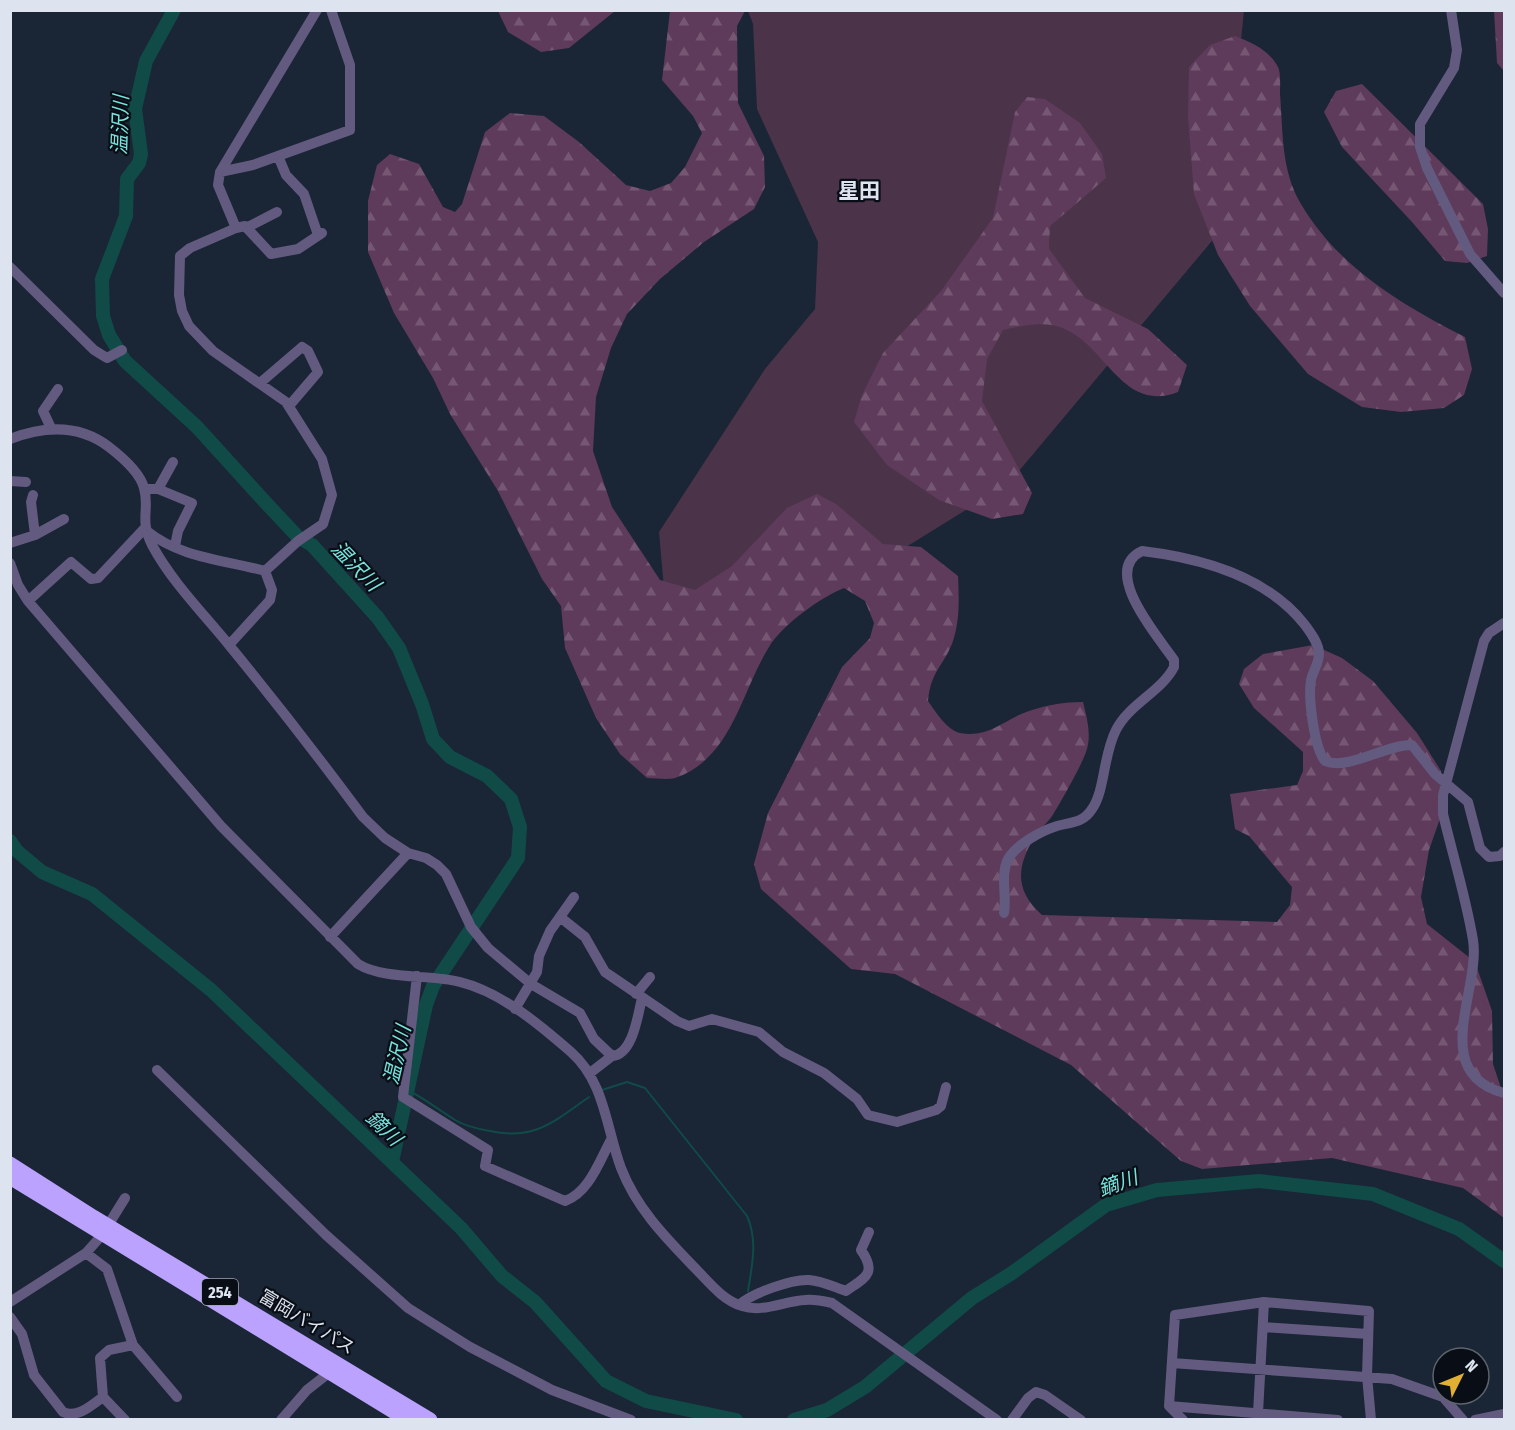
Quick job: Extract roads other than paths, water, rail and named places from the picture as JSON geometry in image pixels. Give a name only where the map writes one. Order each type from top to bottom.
[{"type":"highway","name":"富岡バイパス","points":[[10,1164],[105,1230],[408,1419]]},
{"type":"highway","name":"富岡バイパス","points":[[10,1177],[430,1419]]},
{"type":"street","points":[[278,156],[286,175],[304,194],[320,234],[298,249],[271,254],[241,228],[218,185],[220,172],[317,10]]},
{"type":"street","points":[[220,172],[253,165],[350,130],[350,65],[331,10]]},
{"type":"street","points":[[1451,10],[1457,50],[1455,68],[1426,111],[1420,124],[1420,147],[1427,168],[1470,254],[1504,293]]},
{"type":"street","points":[[265,570],[302,538],[323,524],[332,495],[322,459],[289,406],[277,393],[200,340],[189,327],[179,295],[180,256],[190,248],[278,212]]},
{"type":"street","points":[[10,267],[94,350],[107,358],[118,353]]},
{"type":"street","points":[[260,383],[302,346],[308,351],[318,372],[289,406]]},
{"type":"street","points":[[51,428],[43,411],[58,389]]},
{"type":"street","points":[[10,439],[51,428],[95,438],[125,461],[141,478],[145,489],[144,529],[165,570],[229,645],[363,817],[385,838],[408,853],[426,858],[446,874],[471,927],[488,948],[531,984],[580,1013],[588,1023],[594,1039],[612,1056]]},
{"type":"street","points":[[158,489],[173,462]]},
{"type":"street","points":[[10,481],[26,482]]},
{"type":"street","points":[[145,489],[158,489],[192,503],[178,531],[174,546]]},
{"type":"street","points":[[33,495],[31,502],[35,535]]},
{"type":"street","points":[[10,543],[35,535],[64,519]]},
{"type":"street","points":[[144,529],[203,559],[233,562],[265,570]]},
{"type":"street","points":[[28,601],[70,562],[91,579],[98,578],[144,529]]},
{"type":"street","points":[[1004,914],[1005,871],[1008,860],[1021,846],[1035,837],[1058,826],[1079,821],[1092,809],[1097,800],[1108,747],[1117,728],[1174,667],[1174,660],[1146,625],[1132,596],[1129,567],[1133,559],[1142,551],[1169,554],[1244,578],[1268,590],[1296,614],[1317,644],[1319,653],[1311,680],[1311,695],[1318,747],[1325,761],[1339,762],[1392,747],[1412,745],[1435,774],[1446,781],[1472,808],[1480,848],[1489,857],[1500,856],[1504,852]]},
{"type":"street","points":[[10,563],[14,586],[221,826],[330,938],[365,968],[459,981],[495,996],[572,1053],[590,1073],[632,1191],[658,1230],[719,1292],[739,1305],[764,1308],[804,1300],[828,1302],[848,1312],[997,1419]]},
{"type":"street","points":[[229,645],[270,600],[272,590],[265,570]]},
{"type":"street","points":[[1504,623],[1489,633],[1484,641],[1446,781],[1443,814],[1473,941],[1464,1006],[1463,1043],[1466,1062],[1482,1084],[1504,1092]]},
{"type":"street","points":[[330,938],[408,853]]},
{"type":"street","points":[[515,1009],[537,972],[539,956],[560,917],[574,897]]},
{"type":"street","points":[[560,917],[585,937],[605,972],[639,996],[689,1026],[712,1019],[759,1032],[783,1052],[824,1072],[857,1099],[868,1115],[897,1122],[936,1110],[941,1106],[946,1087]]},
{"type":"street","points":[[417,976],[403,1097],[488,1150],[485,1166],[565,1201],[572,1198],[586,1184],[612,1138]]},
{"type":"street","points":[[590,1073],[612,1056],[624,1051],[630,1041],[639,996],[650,977]]},
{"type":"street","points":[[157,1070],[326,1235],[408,1308],[470,1347],[552,1390],[631,1419]]},
{"type":"street","points":[[10,1302],[86,1253],[105,1230],[124,1198]]},
{"type":"street","points":[[739,1305],[756,1293],[800,1280],[824,1283],[846,1292],[867,1276],[869,1261],[861,1250],[868,1232]]},
{"type":"street","points":[[86,1253],[106,1269],[133,1345],[177,1397]]},
{"type":"street","points":[[1258,1413],[1264,1302]]},
{"type":"street","points":[[1168,1406],[1175,1316],[1264,1302],[1369,1311],[1367,1376],[1371,1419]]},
{"type":"street","points":[[10,1317],[22,1334],[34,1374],[63,1413],[70,1415],[77,1413],[103,1397]]},
{"type":"street","points":[[1263,1327],[1368,1334]]},
{"type":"street","points":[[125,1419],[103,1397],[100,1358],[109,1350],[133,1345]]},
{"type":"street","points":[[1172,1363],[1392,1379],[1443,1397],[1463,1419]]},
{"type":"street","points":[[281,1419],[307,1390],[330,1372]]},
{"type":"street","points":[[1012,1419],[1028,1398],[1036,1392],[1045,1395],[1081,1419]]},
{"type":"street","points":[[1168,1406],[1235,1416],[1258,1413],[1338,1419]]},
{"type":"street","points":[[1168,1406],[1183,1419]]},
{"type":"street","points":[[1475,1419],[1504,1414]]},
{"type":"waterway","name":"温沢川","points":[[174,10],[146,61],[135,109],[141,154],[139,163],[127,179],[126,216],[102,279],[103,316],[109,335],[125,361],[197,427],[298,537],[312,545],[378,618],[399,648],[422,704],[433,739],[450,757],[487,776],[511,799],[520,827],[518,858],[433,986],[426,1005],[392,1162]]},
{"type":"waterway","name":"鏑川","points":[[10,841],[17,851],[42,872],[92,894],[211,990],[461,1228],[502,1276],[535,1302],[606,1381],[646,1401],[736,1420]]},
{"type":"waterway","points":[[602,1090],[627,1082],[645,1088],[747,1216],[753,1244],[748,1291]]},
{"type":"waterway","points":[[408,1090],[463,1124],[505,1133],[532,1131],[543,1127],[589,1097]]},
{"type":"waterway","name":"鏑川","points":[[794,1420],[827,1410],[865,1387],[972,1298],[1012,1273],[1106,1205],[1157,1190],[1259,1181],[1373,1194],[1459,1229],[1504,1261]]},
{"type":"district","name":"星田","points":[[859,191]]}]
